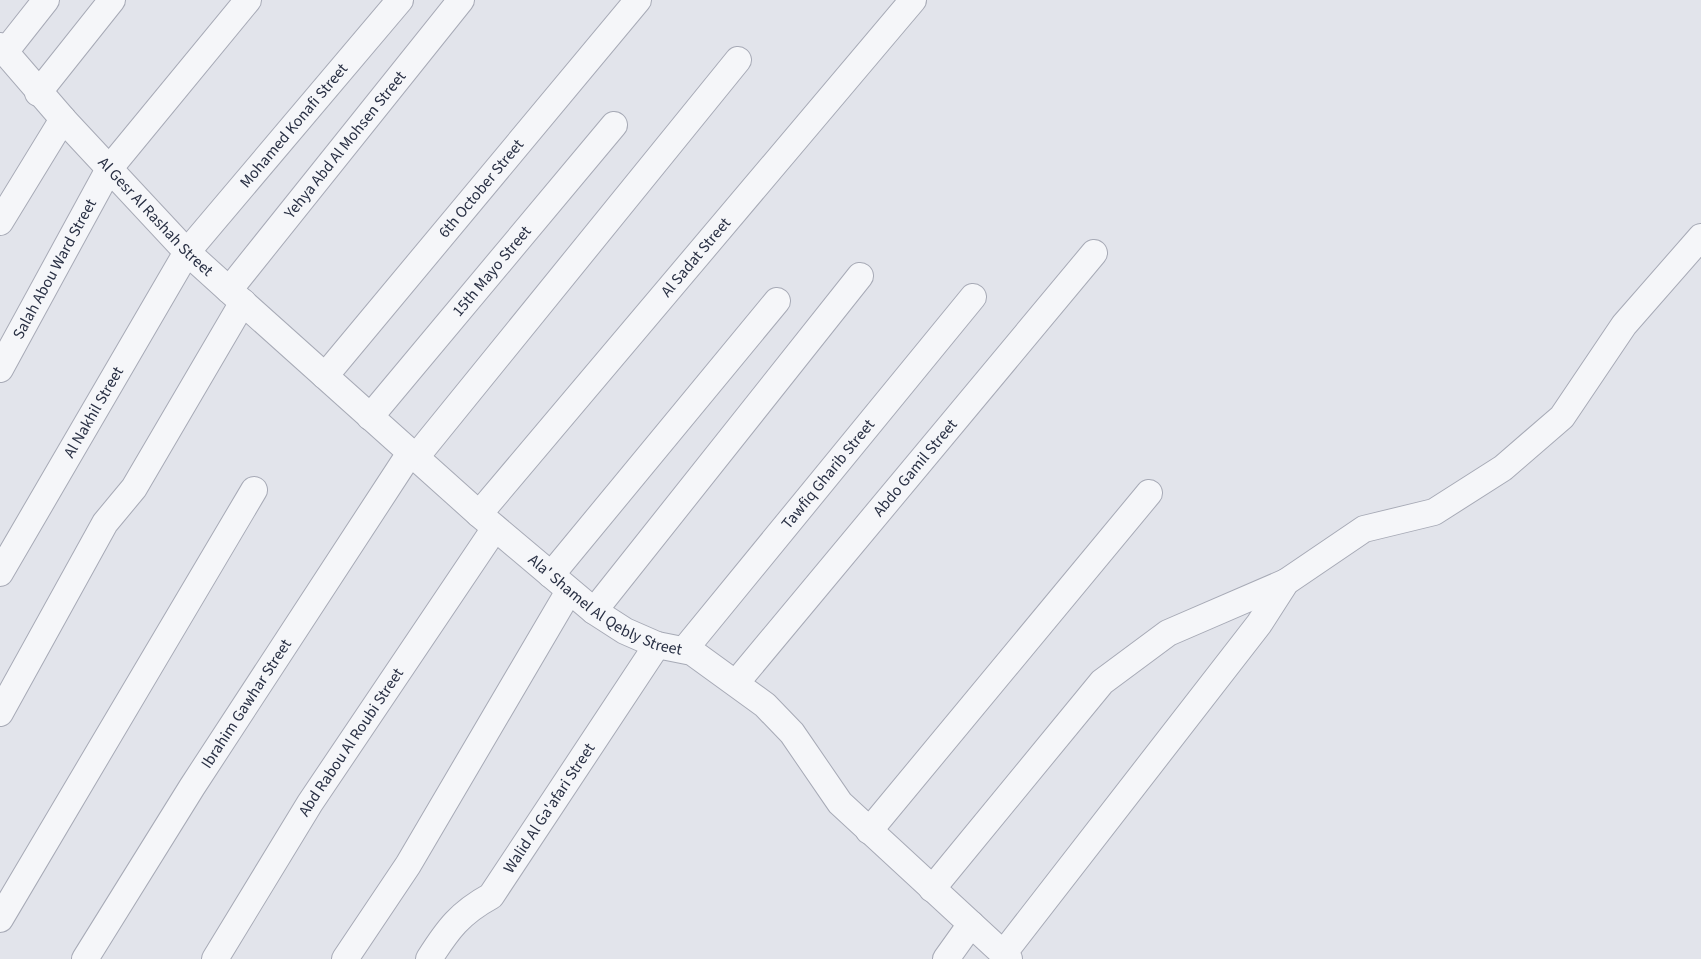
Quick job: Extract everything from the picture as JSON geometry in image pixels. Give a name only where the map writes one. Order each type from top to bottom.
[{"type":"street","points":[[2,49],[46,0]]},
{"type":"street","points":[[38,93],[112,0]]},
{"type":"street","name":"Salah Abou Ward Street","points":[[0,369],[109,169],[248,0]]},
{"type":"street","name":"Mohamed Konafi Street","points":[[187,252],[400,0]]},
{"type":"street","name":"Yehya Abd Al Mohsen Street","points":[[0,713],[105,523],[134,488],[236,296],[461,0]]},
{"type":"street","name":"6th October Street","points":[[325,376],[638,0]]},
{"type":"street","name":"Al Sadat Street","points":[[487,521],[913,0]]},
{"type":"street","name":"Al Gesr Al Rashah Street","points":[[2,49],[38,93],[187,252],[325,376]]},
{"type":"street","name":"Ibrahim Gawhar Street","points":[[85,959],[192,787],[413,455],[738,60]]},
{"type":"street","points":[[0,222],[63,119]]},
{"type":"street","name":"15th Mayo Street","points":[[370,417],[614,125]]},
{"type":"street","points":[[932,889],[1102,682],[1168,633],[1286,582],[1364,529],[1434,512],[1503,468],[1562,417],[1624,325],[1701,237]]},
{"type":"street","name":"Al Nakhil Street","points":[[0,573],[187,252]]},
{"type":"street","name":"Abdo Gamil Street","points":[[736,683],[1094,254]]},
{"type":"street","points":[[594,611],[860,276]]},
{"type":"street","name":"Tawfiq Gharib Street","points":[[685,649],[973,297]]},
{"type":"street","points":[[345,959],[408,865],[560,583],[777,301]]},
{"type":"street","name":"Ala' Shamel Al Qebly Street","points":[[325,376],[487,521],[594,611],[625,631],[657,645],[685,649],[765,705],[792,733],[840,803],[1006,956]]},
{"type":"street","points":[[0,919],[254,490]]},
{"type":"street","points":[[869,831],[1149,493]]},
{"type":"street","name":"Abd Rabou Al Roubi Street","points":[[215,959],[487,521]]},
{"type":"street","points":[[1006,956],[1259,624],[1286,582]]},
{"type":"street","name":"Walid Al Ga'afari Street","points":[[429,959],[450,927],[468,908],[491,896],[657,645]]},
{"type":"street","points":[[946,959],[971,924]]}]
